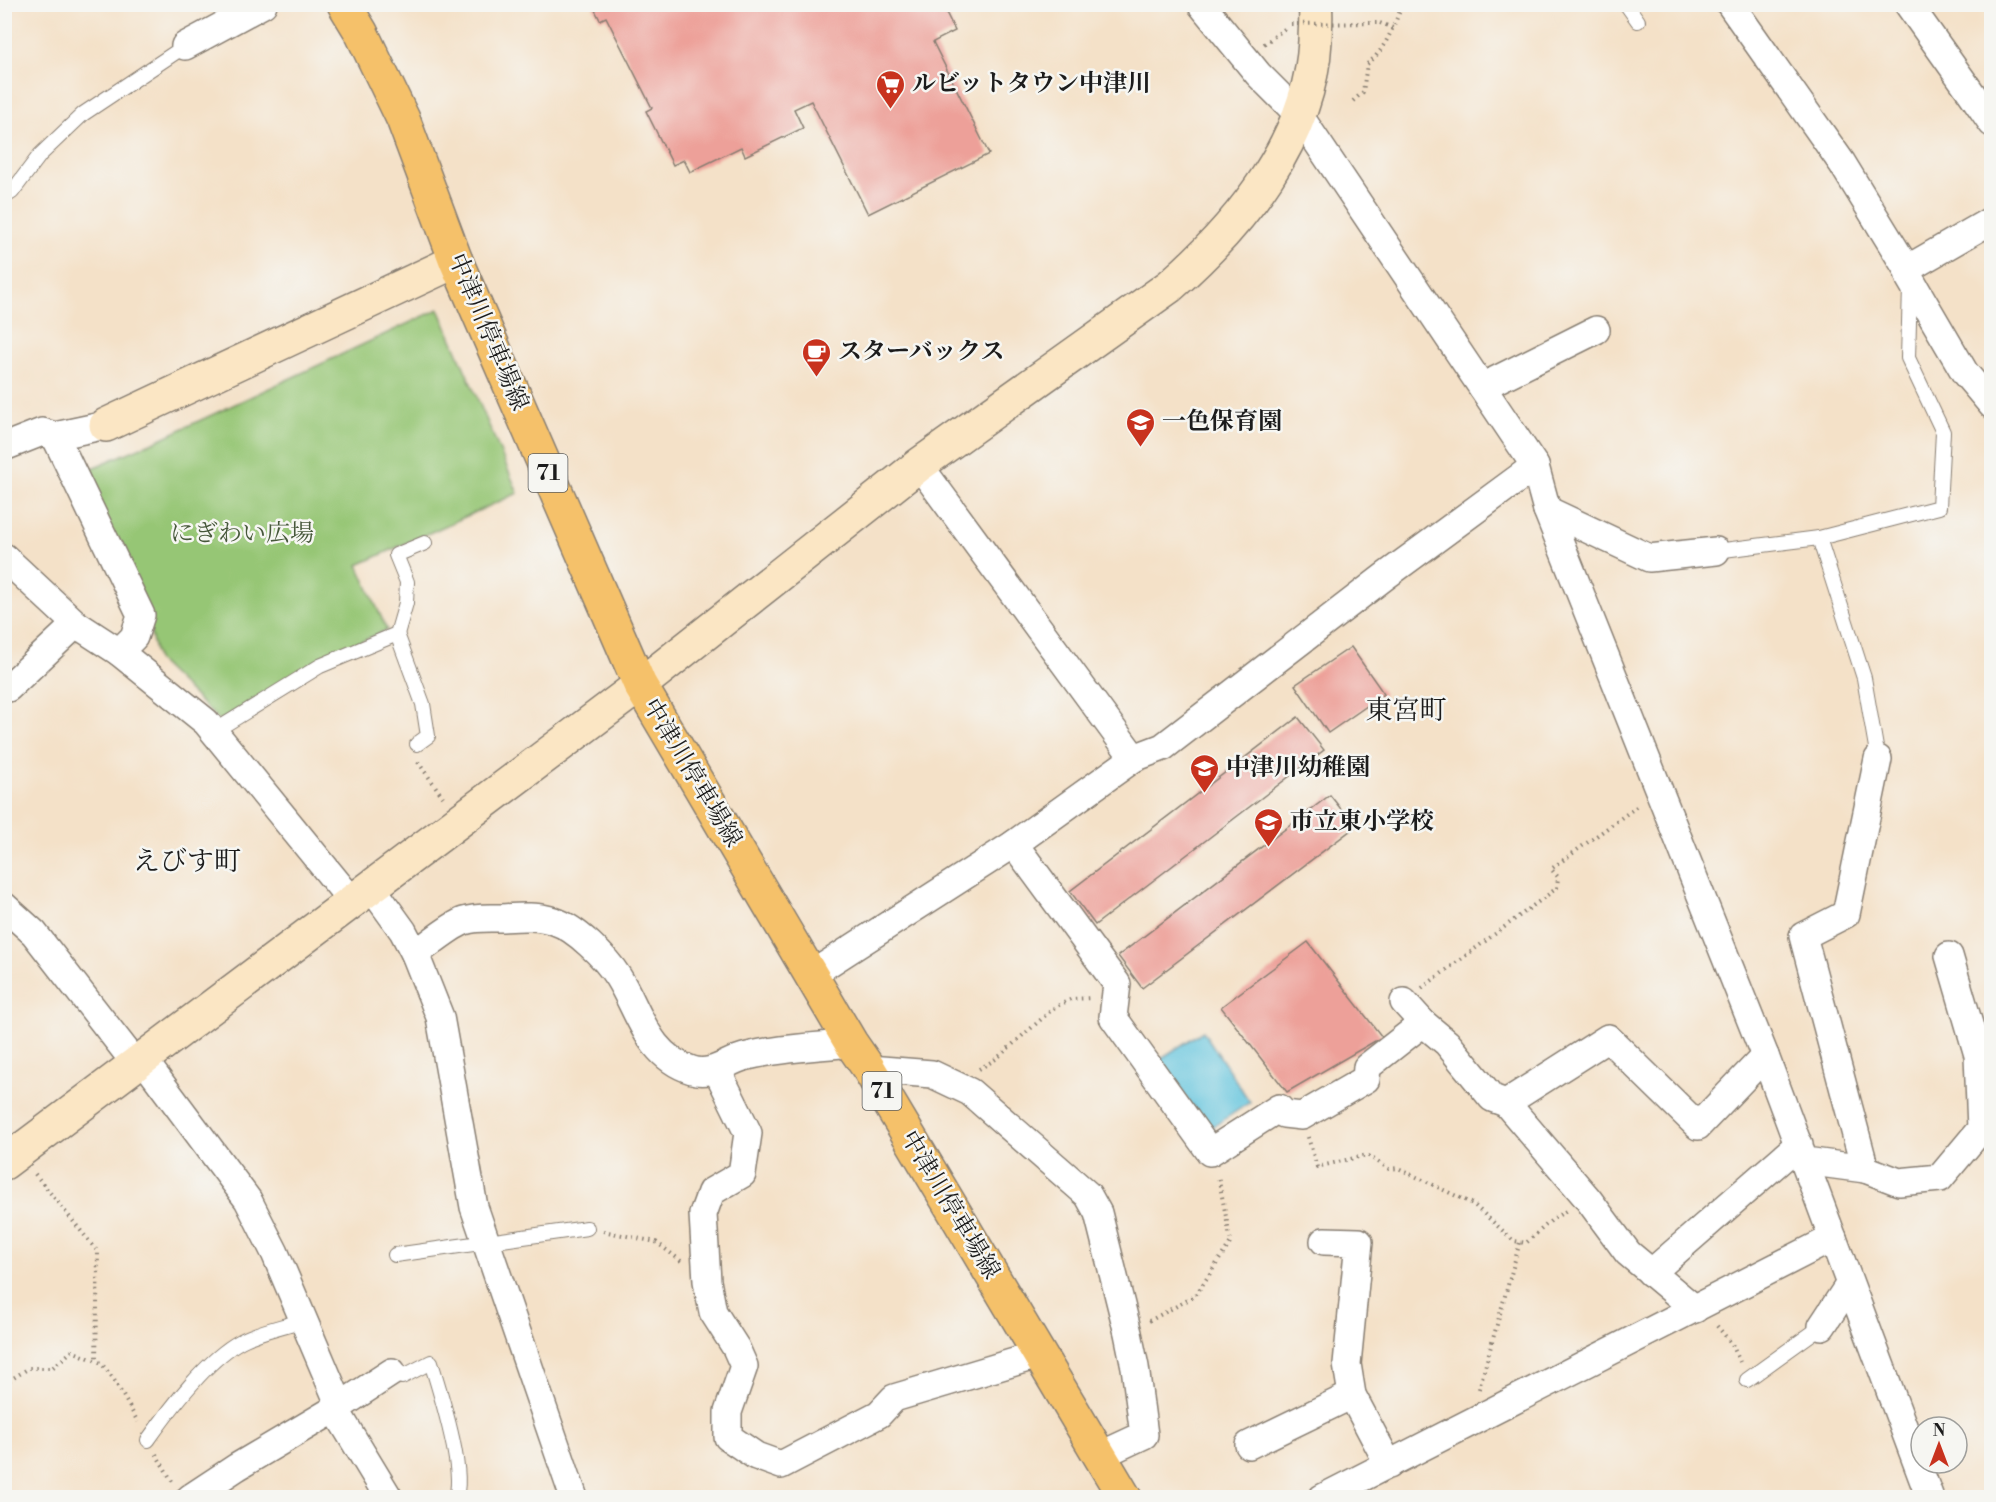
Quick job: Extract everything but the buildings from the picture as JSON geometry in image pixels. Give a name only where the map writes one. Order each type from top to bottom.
[{"type":"main road","name":"中津川停車場線","points":[[344,4],[361,32],[403,119],[456,261],[640,685],[1038,1355],[1125,1497]]},
{"type":"street","points":[[185,46],[263,4]]},
{"type":"street","points":[[1201,4],[1258,74],[1299,115],[1535,466],[1547,510],[1765,1056],[1930,1497]]},
{"type":"street","points":[[1730,4],[1842,163],[1965,373],[1992,405]]},
{"type":"street","points":[[1908,4],[1992,123]]},
{"type":"street","points":[[11,1157],[640,685],[919,465],[1170,286],[1200,260],[1233,223],[1269,175],[1299,115],[1308,87],[1314,55],[1303,14]]},
{"type":"street","points":[[1909,274],[1992,220]]},
{"type":"street","points":[[4,447],[42,432],[55,436],[106,425],[456,261]]},
{"type":"street","points":[[1482,387],[1596,330]]},
{"type":"street","points":[[55,436],[141,615],[134,637],[118,652]]},
{"type":"street","points":[[919,465],[1134,758]]},
{"type":"street","points":[[812,974],[1014,844],[1134,758],[1163,747],[1384,577],[1535,466]]},
{"type":"street","points":[[1547,510],[1649,558],[1716,551]]},
{"type":"street","points":[[4,557],[76,624],[118,652],[206,722],[362,895],[403,931],[415,954],[440,1017],[474,1207],[574,1497]]},
{"type":"street","points":[[6,689],[76,624]]},
{"type":"street","points":[[1865,1169],[1803,936],[1846,914],[1878,759]]},
{"type":"street","points":[[1014,844],[1117,984],[1113,1017],[1210,1152],[1279,1108],[1284,1114],[1302,1116],[1366,1079],[1367,1067],[1423,1023]]},
{"type":"street","points":[[4,906],[34,933],[139,1061],[248,1200],[275,1253],[338,1408],[389,1497]]},
{"type":"street","points":[[415,954],[462,921],[529,917],[555,921],[577,934],[604,959],[618,977],[651,1041],[667,1056],[690,1069],[700,1072],[717,1070],[740,1058],[760,1053],[860,1056],[932,1074],[970,1092],[1088,1195],[1098,1213],[1128,1333],[1144,1435],[1101,1455]]},
{"type":"street","points":[[1802,1153],[1865,1169],[1899,1182],[1940,1178],[1981,1129],[1978,1055],[1950,956]]},
{"type":"street","points":[[1404,1002],[1423,1023],[1447,1043],[1491,1098],[1506,1103],[1588,1199],[1628,1253],[1698,1307]]},
{"type":"street","points":[[1506,1103],[1608,1038],[1698,1126],[1765,1056]]},
{"type":"street","points":[[717,1070],[748,1133],[742,1174],[711,1192],[702,1214],[707,1281],[713,1312],[736,1347],[744,1366],[728,1412],[728,1437],[756,1456],[781,1465],[879,1414],[894,1398],[1038,1355]]},
{"type":"street","points":[[1651,1272],[1802,1153]]},
{"type":"street","points":[[1322,1497],[1833,1238]]},
{"type":"street","points":[[1324,1241],[1359,1242],[1347,1364],[1352,1395],[1389,1465]]},
{"type":"street","points":[[1822,1326],[1849,1285]]},
{"type":"street","points":[[183,1493],[237,1467],[338,1408],[393,1372]]},
{"type":"street","points":[[1249,1445],[1352,1395]]},
{"type":"lane","points":[[1626,4],[1638,21]]},
{"type":"lane","points":[[4,197],[12,192],[40,155],[83,114],[185,46]]},
{"type":"lane","points":[[1716,551],[1819,538],[1939,507],[1943,432],[1908,358],[1909,274]]},
{"type":"lane","points":[[1819,538],[1864,678],[1878,759]]},
{"type":"lane","points":[[417,744],[428,736],[423,704],[397,634],[406,603],[407,582],[396,555],[425,543]]},
{"type":"lane","points":[[213,732],[320,666],[397,634]]},
{"type":"lane","points":[[395,1255],[587,1228]]},
{"type":"lane","points":[[148,1440],[169,1410],[228,1348],[244,1340],[303,1320]]},
{"type":"lane","points":[[1747,1380],[1822,1326]]},
{"type":"lane","points":[[393,1372],[402,1377],[431,1362],[450,1424],[461,1496]]},
{"type":"path","points":[[1353,101],[1363,92],[1367,64],[1377,56],[1403,4]]},
{"type":"path","points":[[1256,51],[1303,14],[1380,23],[1393,28]]},
{"type":"path","points":[[417,744],[412,752],[460,822]]},
{"type":"path","points":[[1404,1002],[1557,888],[1558,877],[1551,869],[1659,790]]},
{"type":"path","points":[[952,1084],[996,1059],[1054,1007],[1072,999],[1093,998],[1117,984]]},
{"type":"path","points":[[1302,1116],[1317,1167],[1367,1155],[1389,1169],[1398,1168],[1473,1203],[1515,1241],[1526,1243],[1554,1218],[1588,1199]]},
{"type":"path","points":[[1128,1333],[1195,1296],[1231,1242],[1220,1181],[1210,1152]]},
{"type":"path","points":[[11,1157],[98,1252],[96,1361]]},
{"type":"path","points":[[587,1228],[656,1242],[707,1281]]},
{"type":"path","points":[[1469,1424],[1520,1242]]},
{"type":"path","points":[[1698,1307],[1732,1344],[1747,1380]]},
{"type":"path","points":[[4,1384],[29,1368],[52,1368],[72,1351],[100,1363],[113,1378],[148,1440],[183,1493]]},
{"type":"green space","name":"にぎわい広場","points":[[439,309],[518,493],[358,565],[387,630],[314,662],[220,721],[157,660],[147,617],[80,473],[158,440]]},
{"type":"water","points":[[1203,1031],[1250,1102],[1208,1130],[1160,1059]]},
{"type":"place","name":"ルビットタウン中津川","points":[[891,110]]},
{"type":"place","name":"スターバックス","points":[[817,378]]},
{"type":"place","name":"一色保育園","points":[[1141,448]]},
{"type":"place","name":"中津川幼稚園","points":[[1205,794]]},
{"type":"place","name":"市立東小学校","points":[[1269,848]]},
{"type":"district","name":"東宮町","points":[[1406,711]]},
{"type":"district","name":"えびす町","points":[[187,862]]}]
